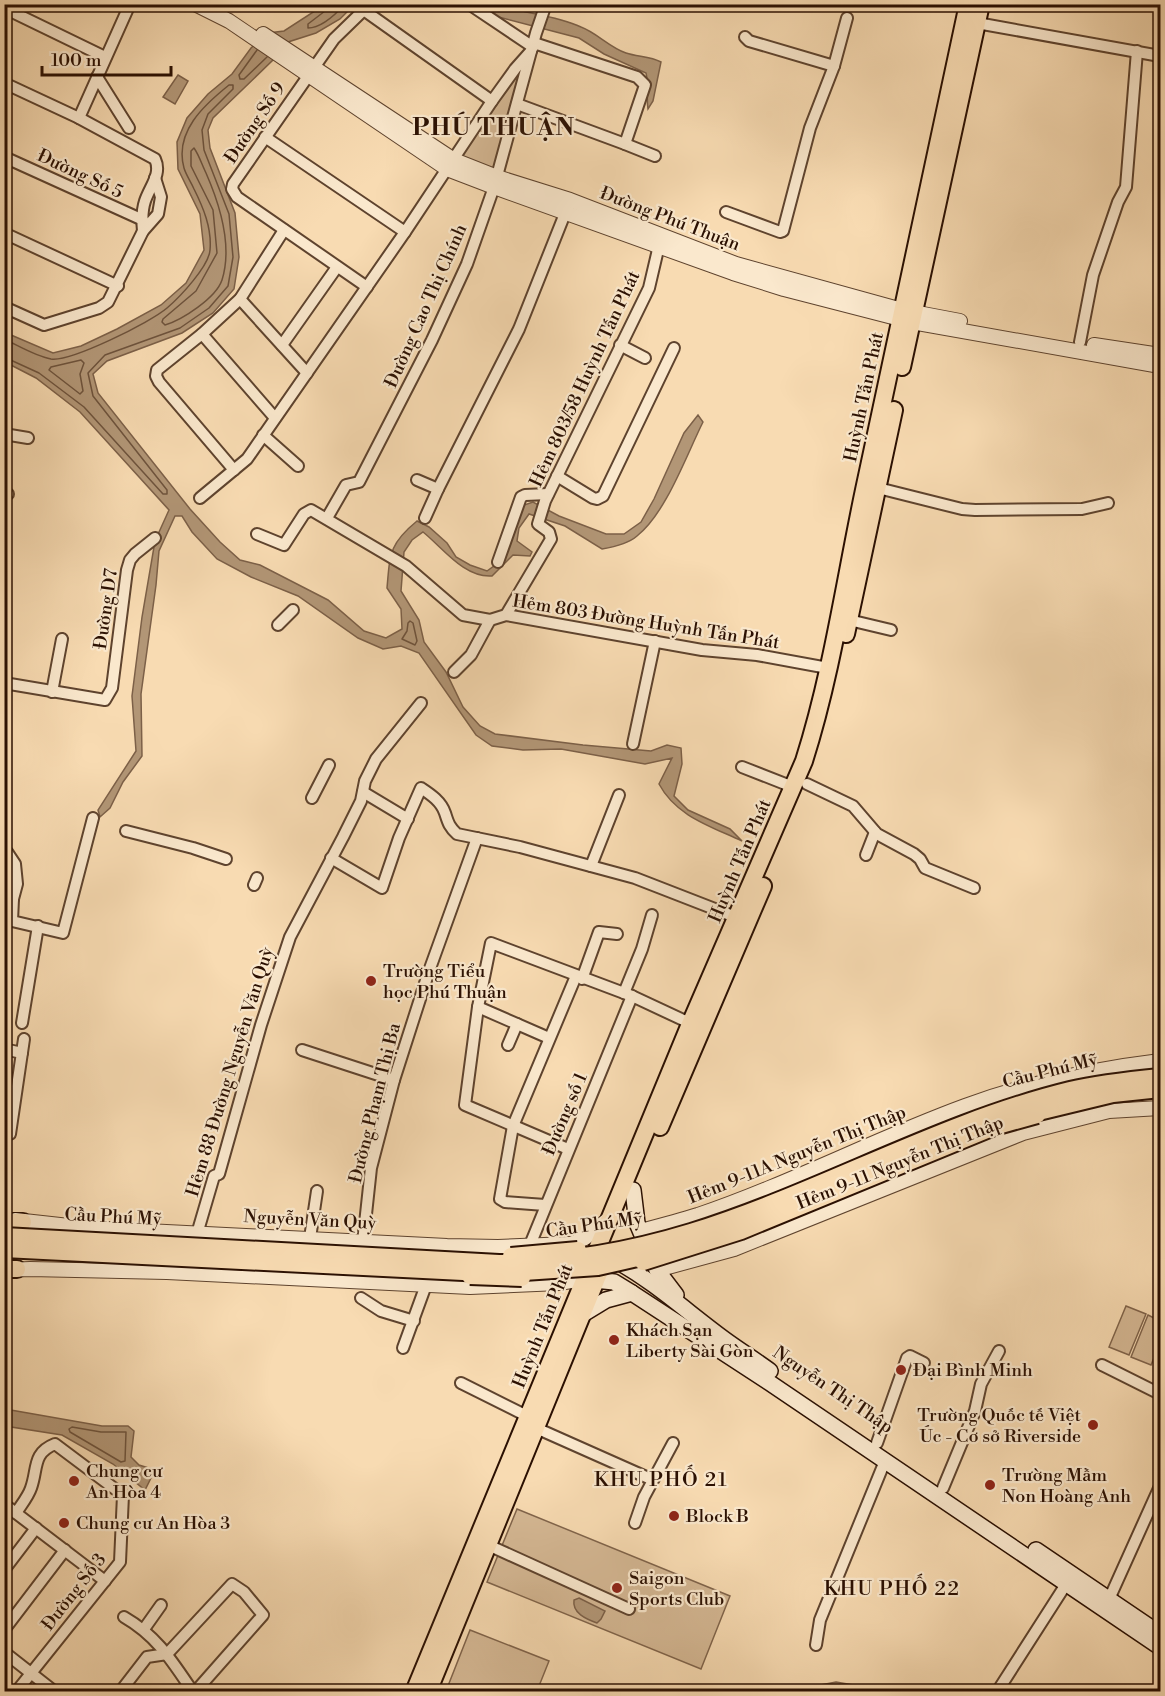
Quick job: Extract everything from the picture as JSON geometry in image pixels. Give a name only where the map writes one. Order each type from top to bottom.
[{"type":"main road","name":"Huỳnh Tấn Phát","points":[[414,1692],[487,1537],[628,1188],[800,785],[820,744],[833,662],[907,316],[968,4]]},
{"type":"main road","name":"Huỳnh Tấn Phát","points":[[907,316],[981,4]]},
{"type":"main road","name":"Huỳnh Tấn Phát","points":[[833,662],[849,620],[871,488]]},
{"type":"main road","name":"Huỳnh Tấn Phát","points":[[696,1027],[738,918],[752,897]]},
{"type":"main road","name":"Cầu Phú Mỹ","points":[[4,1231],[478,1257],[503,1257],[592,1248],[633,1242],[726,1214],[1016,1099],[1097,1077],[1161,1069]]},
{"type":"main road","name":"Cầu Phú Mỹ","points":[[4,1236],[499,1263],[599,1254],[660,1241],[722,1222],[972,1122],[1046,1097],[1092,1086],[1161,1077]]},
{"type":"main road","name":"Cầu Phú Mỹ","points":[[4,1252],[499,1274],[591,1268],[636,1259],[723,1233],[1003,1122],[1090,1099],[1135,1091],[1161,1091]]},
{"type":"main road","name":"Huỳnh Tấn Phát","points":[[601,1253],[610,1218],[628,1188]]},
{"type":"main road","points":[[628,1188],[637,1223],[657,1270],[687,1308]]},
{"type":"main road","name":"Nguyễn Văn Quỳ","points":[[4,1220],[22,1222]]},
{"type":"main road","name":"Nguyễn Thị Thập","points":[[601,1253],[628,1268],[687,1308],[697,1327],[885,1461],[1070,1579],[1107,1604],[1161,1647]]},
{"type":"main road","name":"Nguyễn Thị Thập","points":[[590,1279],[614,1282],[724,1340],[943,1488],[1070,1579]]},
{"type":"main road","points":[[578,1310],[632,1293]]},
{"type":"main road","name":"Huỳnh Tấn Phát","points":[[428,1692],[470,1573]]},
{"type":"main road","name":"Nguyễn Thị Thập","points":[[1107,1604],[1161,1634]]},
{"type":"street","points":[[79,118],[130,4]]},
{"type":"street","points":[[195,4],[253,32]]},
{"type":"street","name":"Đường Phú Thuận","points":[[211,4],[451,165],[660,240],[907,316],[1161,366]]},
{"type":"street","points":[[469,4],[534,43],[637,76],[642,80],[645,86],[625,144]]},
{"type":"street","name":"Đường Cao Thị Chính","points":[[327,518],[347,484],[359,482],[432,340],[467,264],[496,182],[545,7]]},
{"type":"street","points":[[4,8],[105,57]]},
{"type":"street","points":[[367,8],[492,101]]},
{"type":"street","name":"Đường Số 9","points":[[367,8],[333,39],[233,184],[232,189],[237,197],[367,287]]},
{"type":"street","points":[[726,212],[780,232],[783,231],[810,128],[834,66],[847,18]]},
{"type":"street","points":[[977,23],[1161,56]]},
{"type":"street","points":[[745,36],[749,41],[834,66]]},
{"type":"street","points":[[200,498],[247,459],[534,43]]},
{"type":"street","points":[[1080,342],[1093,275],[1118,202],[1126,187],[1137,51]]},
{"type":"street","points":[[97,77],[129,128]]},
{"type":"street","points":[[4,83],[79,118],[155,159],[158,166],[145,201],[143,225],[118,285],[104,306],[48,325],[4,307]]},
{"type":"street","points":[[517,104],[655,156]]},
{"type":"street","points":[[265,137],[405,232]]},
{"type":"street","name":"Đường Số 5","points":[[4,157],[143,225]]},
{"type":"street","points":[[425,518],[519,329],[568,206]]},
{"type":"street","points":[[234,470],[159,382],[156,376],[157,370],[240,298],[284,230]]},
{"type":"street","points":[[4,233],[118,285]]},
{"type":"street","name":"Hẻm 803/58 Huỳnh Tấn Phát","points":[[506,615],[551,539],[552,535],[538,524],[539,519],[557,476],[649,288],[660,240]]},
{"type":"street","points":[[282,345],[337,267]]},
{"type":"street","points":[[240,298],[307,373]]},
{"type":"street","name":"Đường Phú Thuận","points":[[907,316],[1161,356]]},
{"type":"street","points":[[201,334],[275,418]]},
{"type":"street","points":[[620,345],[645,358]]},
{"type":"street","points":[[557,476],[593,498],[603,496],[674,348]]},
{"type":"street","points":[[4,434],[28,438]]},
{"type":"street","points":[[263,435],[298,466]]},
{"type":"street","points":[[417,480],[438,489]]},
{"type":"street","points":[[871,488],[975,510],[1082,509],[1108,503]]},
{"type":"street","points":[[498,562],[521,497],[525,495],[547,498]]},
{"type":"street","points":[[257,534],[284,545],[307,511],[327,518]]},
{"type":"street","name":"Hẻm 803 Đường Huỳnh Tấn Phát","points":[[327,518],[406,566],[463,615],[490,620],[506,615],[702,650],[833,662]]},
{"type":"street","name":"Đường D7","points":[[52,692],[101,700],[109,696],[112,688],[127,570],[135,554],[155,538]]},
{"type":"street","points":[[278,625],[293,610]]},
{"type":"street","points":[[454,672],[471,655],[490,620]]},
{"type":"street","points":[[849,620],[891,630]]},
{"type":"street","points":[[4,683],[52,692],[62,639]]},
{"type":"street","points":[[633,744],[655,641]]},
{"type":"street","name":"Hẻm 88 Đường Nguyễn Văn Quỳ","points":[[197,1234],[214,1176],[219,1174],[261,1025],[287,945],[343,837],[376,759],[421,703]]},
{"type":"street","points":[[312,798],[329,765]]},
{"type":"street","points":[[742,767],[800,785],[853,806],[875,832],[914,854],[925,868],[974,888]]},
{"type":"street","points":[[331,858],[382,888],[421,788],[435,797],[445,811],[450,829],[457,834],[520,847],[635,878],[738,918]]},
{"type":"street","points":[[363,792],[408,819]]},
{"type":"street","points":[[591,866],[619,795]]},
{"type":"street","points":[[7,852],[15,864],[17,884],[9,899],[12,921],[63,933],[93,818]]},
{"type":"street","points":[[126,831],[226,859]]},
{"type":"street","points":[[866,855],[875,832]]},
{"type":"street","name":"Đường Phạm Thị Ba","points":[[363,1242],[371,1168],[394,1080],[428,974],[477,838]]},
{"type":"street","name":"Đường số 1","points":[[530,1245],[628,995],[652,915]]},
{"type":"street","points":[[22,1023],[38,926]]},
{"type":"street","points":[[545,1205],[505,1202],[500,1199],[513,1126],[549,1038],[599,932],[617,934]]},
{"type":"street","points":[[568,1149],[465,1105],[478,1007],[491,943],[628,995],[696,1027]]},
{"type":"street","points":[[478,1007],[549,1038]]},
{"type":"street","points":[[508,1045],[517,1024]]},
{"type":"street","points":[[10,1134],[24,1039]]},
{"type":"street","points":[[4,1050],[22,1053]]},
{"type":"street","points":[[302,1050],[394,1080]]},
{"type":"street","name":"Hẻm 9-11A Nguyễn Thị Thập","points":[[641,1231],[719,1207],[965,1106],[1059,1078],[1125,1065],[1161,1061]]},
{"type":"street","name":"Hẻm 9-11 Nguyễn Thị Thập","points":[[657,1270],[734,1249],[1023,1133],[1109,1111],[1161,1108]]},
{"type":"street","points":[[310,1238],[317,1191]]},
{"type":"street","points":[[571,1244],[585,1238],[610,1218]]},
{"type":"street","name":"Nguyễn Văn Quỳ","points":[[22,1222],[142,1231],[363,1242],[498,1247],[571,1244],[601,1253]]},
{"type":"street","points":[[141,1271],[142,1231]]},
{"type":"street","points":[[9,1269],[141,1271],[470,1287],[559,1283],[590,1279]]},
{"type":"street","points":[[559,1283],[573,1297],[578,1310]]},
{"type":"street","points":[[403,1348],[426,1285]]},
{"type":"street","points":[[361,1298],[381,1311],[414,1321]]},
{"type":"street","points":[[943,1488],[975,1411],[981,1384],[999,1351]]},
{"type":"street","points":[[877,1443],[907,1358],[910,1356],[924,1364]]},
{"type":"street","points":[[1102,1365],[1161,1394]]},
{"type":"street","points":[[461,1383],[532,1422],[653,1480]]},
{"type":"street","points":[[635,1523],[653,1480],[674,1443]]},
{"type":"street","name":"Đường Số 3","points":[[16,1513],[30,1492],[34,1481],[35,1462],[47,1447],[55,1444],[123,1495],[120,1562],[16,1692]]},
{"type":"street","points":[[816,1645],[820,1620],[885,1461]]},
{"type":"street","points":[[1107,1604],[1161,1486]]},
{"type":"street","points":[[4,1504],[105,1581]]},
{"type":"street","points":[[4,1570],[36,1528]]},
{"type":"street","points":[[487,1537],[629,1609]]},
{"type":"street","points":[[4,1630],[65,1550]]},
{"type":"street","points":[[997,1692],[1070,1579]]},
{"type":"street","points":[[120,1692],[147,1657],[167,1654],[232,1584],[244,1592],[263,1615],[194,1692],[167,1654],[144,1629],[124,1617]]},
{"type":"street","points":[[144,1629],[161,1605]]},
{"type":"street","points":[[4,1652],[55,1692]]},
{"type":"shaded area","points":[[519,70],[522,70],[494,172],[463,163],[462,154]]},
{"type":"shaded area","points":[[1126,1306],[1146,1314],[1129,1355],[1109,1347]]},
{"type":"shaded area","points":[[1148,1315],[1160,1321],[1160,1343],[1151,1365],[1131,1357]]},
{"type":"shaded area","points":[[517,1509],[730,1596],[701,1669],[487,1582]]},
{"type":"shaded area","points":[[470,1630],[549,1661],[537,1691],[446,1691]]},
{"type":"water","points":[[324,5],[354,5],[340,19],[316,33],[285,43],[273,60],[213,118],[208,130],[210,148],[235,213],[239,257],[234,289],[213,313],[182,333],[107,361],[93,374],[98,393],[190,509],[240,560],[260,565],[328,600],[364,631],[386,638],[402,629],[401,609],[387,588],[390,558],[401,536],[417,521],[429,527],[447,543],[456,557],[487,571],[498,563],[518,507],[533,502],[559,516],[606,534],[624,534],[641,522],[684,433],[698,415],[703,422],[666,499],[647,526],[633,539],[621,545],[602,549],[565,526],[529,514],[519,528],[517,541],[532,552],[530,556],[513,555],[492,576],[472,572],[463,567],[423,532],[412,540],[404,552],[401,591],[419,620],[424,642],[446,672],[463,707],[480,726],[495,734],[583,745],[651,751],[667,745],[681,748],[682,764],[674,796],[688,810],[730,829],[742,841],[695,819],[666,795],[659,784],[672,758],[645,764],[561,749],[523,750],[492,746],[476,735],[419,653],[401,646],[383,649],[358,638],[298,596],[251,577],[217,559],[192,532],[182,516],[175,516],[159,551],[141,694],[142,756],[123,782],[110,808],[100,817],[98,810],[136,751],[132,696],[142,617],[155,541],[169,510],[80,412],[36,378],[5,362],[4,332],[53,353],[81,346],[161,305],[186,283],[204,250],[200,214],[178,169],[177,142],[187,118],[208,94],[232,74],[251,48],[268,33],[284,31]]},
{"type":"water","points":[[478,5],[502,5],[563,20],[587,30],[620,50],[661,62],[653,101],[648,109],[646,73],[604,54],[579,38],[495,16]]},
{"type":"water","points":[[178,75],[188,81],[175,104],[163,97]]},
{"type":"water","points":[[5,1409],[102,1426],[128,1426],[134,1431],[131,1457],[139,1465],[155,1470],[145,1490],[113,1464],[62,1435],[5,1426]]},
{"type":"water","points":[[579,1598],[605,1611],[597,1623],[577,1612],[574,1600]]},
{"type":"water","points":[[836,1682],[859,1686],[867,1691],[785,1691],[790,1689]]},
{"type":"place","name":"Trường Tiểu học Phú Thuận","points":[[371,981]]},
{"type":"place","name":"Khách Sạn Liberty Sài Gòn","points":[[614,1340]]},
{"type":"place","name":"Đại Bình Minh","points":[[901,1370]]},
{"type":"place","name":"Trường Quốc tế Việt Úc - Cơ sở Riverside","points":[[1093,1425]]},
{"type":"place","name":"Chung cư An Hòa 4","points":[[74,1481]]},
{"type":"place","name":"Trường Mầm Non Hoàng Anh","points":[[990,1485]]},
{"type":"place","name":"Block B","points":[[674,1516]]},
{"type":"place","name":"Chung cư An Hòa 3","points":[[64,1523]]},
{"type":"place","name":"Saigon Sports Club","points":[[617,1588]]},
{"type":"district","name":"PHÚ THUẬN","points":[[494,128]]},
{"type":"district","name":"KHU PHỐ 21","points":[[661,1480]]},
{"type":"district","name":"KHU PHỐ 22","points":[[892,1589]]}]
